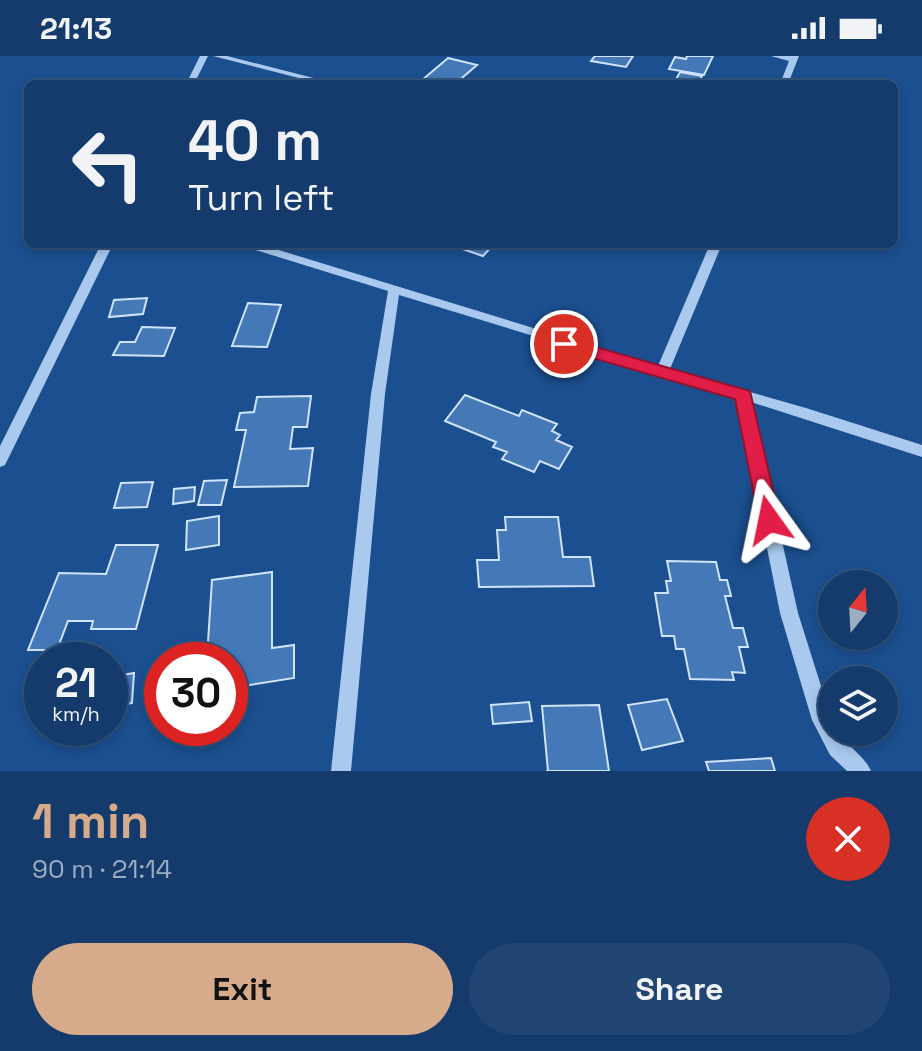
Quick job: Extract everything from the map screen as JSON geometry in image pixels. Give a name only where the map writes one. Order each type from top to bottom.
[{"type":"street","points":[[192,80],[204,56]]},
{"type":"street","points":[[217,56],[316,80]]},
{"type":"street","points":[[775,56],[795,58],[786,80]]},
{"type":"street","points":[[0,461],[105,248]]},
{"type":"street","points":[[260,248],[922,451]]},
{"type":"street","points":[[662,372],[714,248]]},
{"type":"street","points":[[341,771],[378,394],[394,289]]},
{"type":"street","points":[[743,395],[789,613],[821,720],[837,748],[861,771]]},
{"type":"building","points":[[595,56],[633,56],[626,67],[591,61]]},
{"type":"building","points":[[687,56],[713,56],[704,75],[669,69],[675,57],[686,59]]},
{"type":"building","points":[[448,58],[477,65],[460,80],[422,80]]},
{"type":"building","points":[[680,72],[702,76],[700,80],[676,80]]},
{"type":"building","points":[[460,248],[490,248],[483,256]]},
{"type":"building","points":[[147,298],[143,314],[109,317],[114,300]]},
{"type":"building","points":[[248,303],[281,305],[267,347],[232,346]]},
{"type":"building","points":[[142,327],[175,328],[164,356],[113,355],[120,342],[135,342]]},
{"type":"building","points":[[465,395],[519,416],[522,410],[557,424],[552,431],[560,435],[556,440],[572,447],[559,469],[540,461],[534,472],[502,459],[507,452],[493,447],[496,442],[445,421]]},
{"type":"building","points":[[311,396],[307,427],[293,427],[290,449],[313,448],[308,486],[234,487],[246,430],[236,430],[240,413],[254,412],[257,397]]},
{"type":"building","points":[[227,480],[221,505],[198,505],[204,481]]},
{"type":"building","points":[[153,482],[147,507],[114,508],[121,483]]},
{"type":"building","points":[[195,487],[194,501],[173,504],[174,489]]},
{"type":"building","points":[[219,516],[219,545],[186,550],[187,521]]},
{"type":"building","points":[[505,517],[558,517],[563,557],[590,557],[594,586],[479,587],[477,560],[499,560],[497,530],[506,530]]},
{"type":"building","points":[[116,545],[158,545],[136,629],[91,629],[93,621],[68,621],[60,642],[31,642],[59,573],[106,574]]},
{"type":"building","points":[[667,561],[716,562],[720,580],[727,580],[731,596],[725,596],[733,628],[743,628],[748,647],[739,647],[745,673],[732,672],[734,680],[690,679],[684,649],[676,649],[674,636],[662,636],[655,593],[668,593],[666,581],[671,581]]},
{"type":"building","points":[[272,572],[272,648],[294,645],[294,678],[248,685],[248,642],[208,642],[212,580]]},
{"type":"building","points":[[134,673],[132,703],[128,704],[128,674]]},
{"type":"building","points":[[667,699],[683,741],[642,750],[628,705]]},
{"type":"building","points":[[529,702],[532,721],[493,724],[491,705]]},
{"type":"building","points":[[599,705],[609,771],[548,771],[542,706]]},
{"type":"building","points":[[771,758],[775,771],[709,771],[706,762]]},
{"type":"route","points":[[564,344],[743,395],[769,520]]}]
